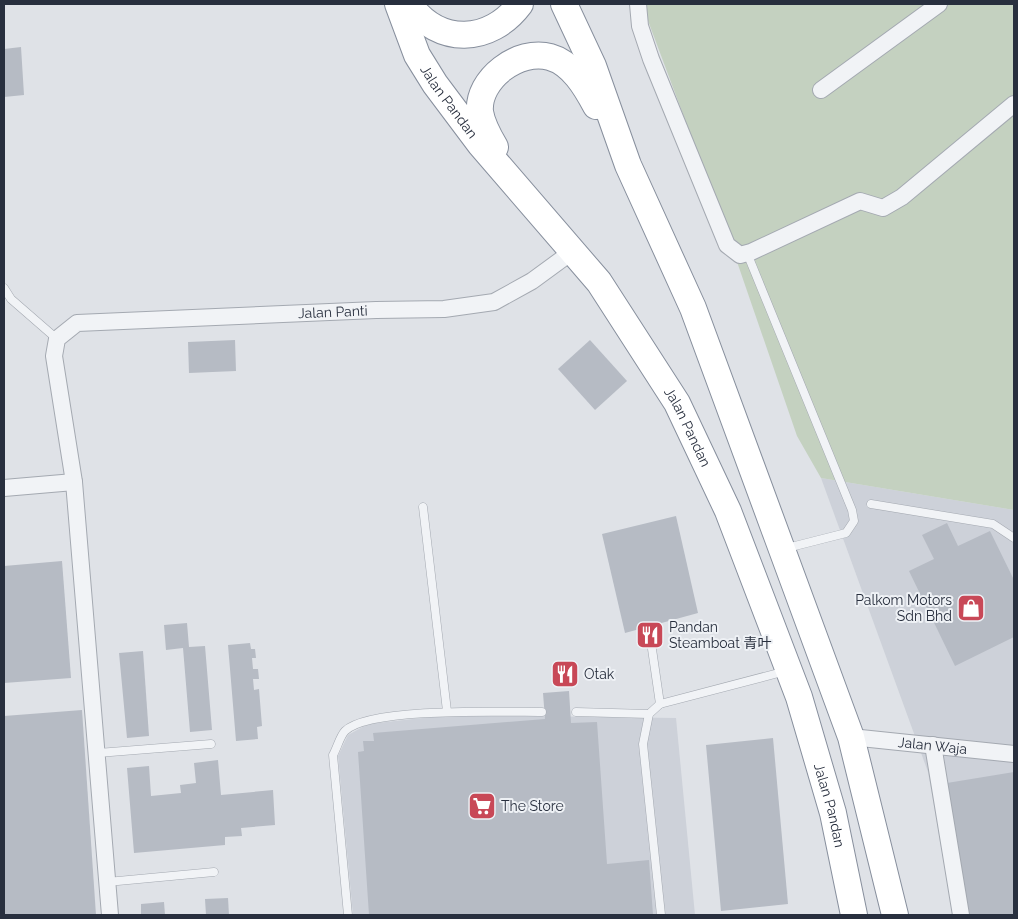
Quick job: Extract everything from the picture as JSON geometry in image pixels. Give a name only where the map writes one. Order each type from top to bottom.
[{"type":"highway","name":"Jalan Pandan","points":[[398,4],[410,41],[426,72],[480,144],[599,282],[677,403],[728,511],[799,697],[833,813],[854,915]]},
{"type":"highway","points":[[409,4],[422,19],[436,28],[456,36],[470,35],[496,27],[512,15],[520,4]]},
{"type":"highway","points":[[564,4],[593,66],[628,165]]},
{"type":"highway","points":[[523,193],[485,129],[480,111],[490,83],[504,67],[522,58],[535,55],[550,57],[570,69],[592,99],[628,165],[693,308],[852,737],[895,915]]},
{"type":"street","points":[[638,4],[640,26],[651,59],[728,245],[740,255],[860,201],[883,208],[902,196],[1014,104]]},
{"type":"street","points":[[821,90],[939,4]]},
{"type":"street","name":"Jalan Panti","points":[[57,339],[77,323],[376,310],[444,309],[485,304],[494,302],[532,282],[573,251]]},
{"type":"street","points":[[57,339],[54,356],[74,482],[110,915]]},
{"type":"street","points":[[4,488],[74,482]]},
{"type":"street","name":"Jalan Waja","points":[[852,737],[1014,754]]},
{"type":"street","points":[[933,745],[961,915]]},
{"type":"lane","points":[[748,253],[814,413],[852,510],[854,521],[846,533],[782,549]]},
{"type":"lane","points":[[4,288],[11,299],[57,339]]},
{"type":"lane","points":[[870,504],[993,524],[1014,538]]},
{"type":"lane","points":[[423,507],[447,711]]},
{"type":"lane","points":[[652,649],[660,704]]},
{"type":"lane","points":[[662,915],[643,744],[649,714],[660,704],[789,671]]},
{"type":"lane","points":[[348,915],[333,755],[345,731],[366,720],[447,711],[542,712]]},
{"type":"lane","points":[[576,712],[649,714]]},
{"type":"lane","points":[[98,754],[211,744]]},
{"type":"lane","points":[[107,882],[214,872]]},
{"type":"shaded area","points":[[821,478],[1014,510],[1014,915],[953,915],[928,772]]},
{"type":"shaded area","name":"The Store","points":[[449,715],[676,718],[695,915],[353,915],[338,756],[348,735],[368,724]]},
{"type":"green space","points":[[644,4],[1014,4],[1014,510],[821,478],[797,436],[724,224],[647,18]]},
{"type":"building","points":[[21,47],[24,95],[4,97],[4,49]]},
{"type":"building","points":[[235,340],[236,371],[189,373],[188,342]]},
{"type":"building","points":[[590,340],[627,381],[595,410],[558,369]]},
{"type":"building","points":[[676,516],[698,613],[625,633],[602,534]]},
{"type":"building","name":"Palkom Motors Sdn Bhd","points":[[947,523],[958,546],[990,531],[1014,580],[1014,637],[955,666],[909,571],[934,559],[922,535]]},
{"type":"building","points":[[62,561],[71,678],[4,683],[4,566]]},
{"type":"building","points":[[187,623],[189,647],[205,646],[212,730],[190,732],[183,648],[166,650],[164,625]]},
{"type":"building","points":[[250,643],[251,649],[255,649],[256,658],[252,658],[253,669],[258,669],[259,679],[253,679],[254,690],[259,689],[262,726],[257,727],[258,739],[236,741],[228,645]]},
{"type":"building","points":[[143,651],[149,736],[127,738],[119,653]]},
{"type":"building","name":"The Store","points":[[569,691],[571,723],[597,722],[607,864],[649,860],[653,915],[369,915],[358,752],[364,751],[363,741],[374,741],[373,733],[545,719],[543,693]]},
{"type":"building","points":[[82,710],[96,915],[4,915],[4,716]]},
{"type":"building","points":[[773,738],[788,904],[721,911],[706,745]]},
{"type":"building","points":[[218,760],[221,795],[273,790],[275,825],[241,828],[242,836],[225,837],[225,845],[134,853],[127,768],[149,766],[151,796],[181,793],[180,785],[196,783],[194,763]]},
{"type":"building","points":[[1014,772],[1014,915],[966,915],[947,783]]},
{"type":"building","points":[[228,898],[229,915],[206,915],[205,899]]},
{"type":"building","points":[[164,902],[165,915],[141,915],[141,904]]},
{"type":"place","name":"Palkom Motors Sdn Bhd","points":[[971,608]]},
{"type":"place","name":"Pandan Steamboat 青叶","points":[[650,635]]},
{"type":"place","name":"Otak","points":[[565,674]]},
{"type":"place","name":"The Store","points":[[482,806]]}]
